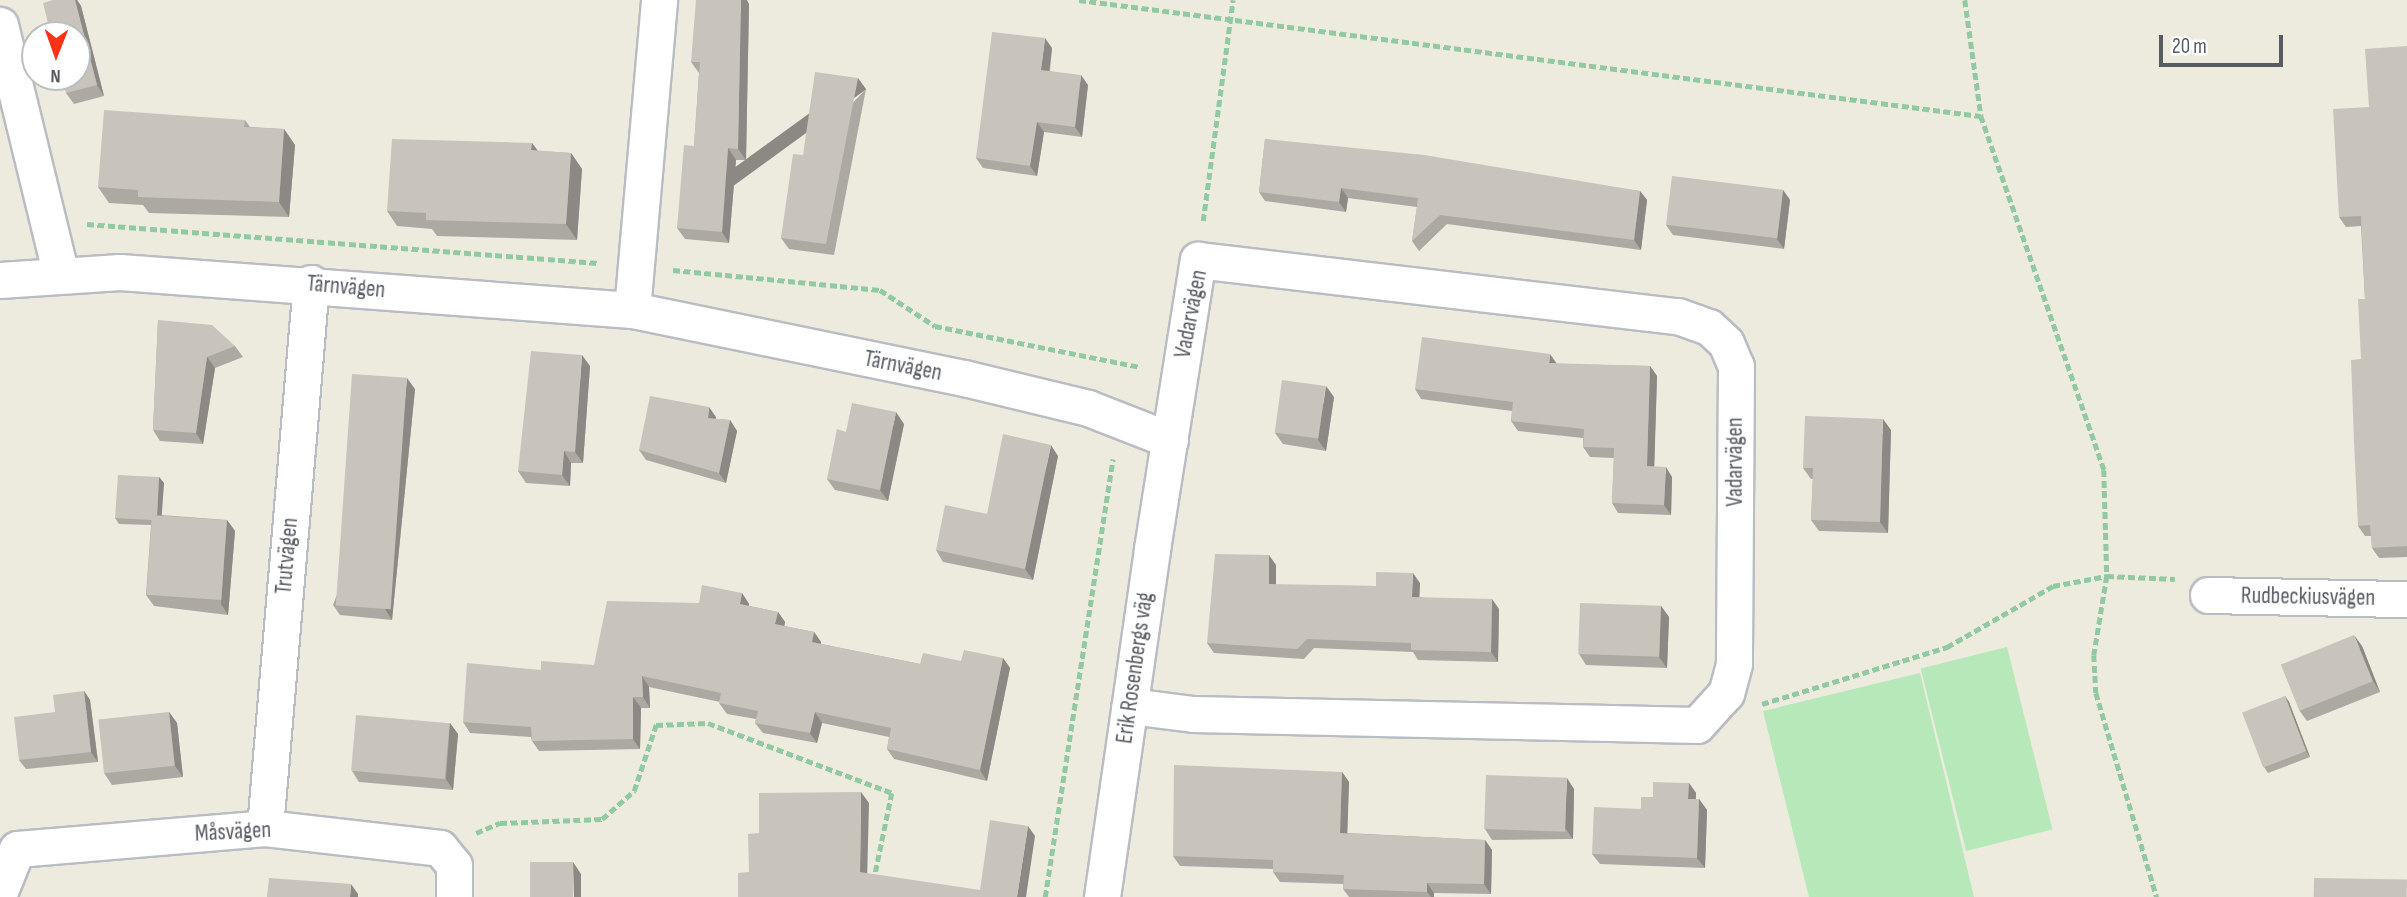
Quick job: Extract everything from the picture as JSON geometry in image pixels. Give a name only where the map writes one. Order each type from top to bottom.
[{"type":"street","points":[[632,310],[659,0]]},
{"type":"street","points":[[0,25],[60,272]]},
{"type":"street","name":"Vadarvägen","points":[[1170,440],[1198,260],[1678,316],[1709,327],[1736,366],[1734,664],[1713,713]]},
{"type":"street","name":"Tärnvägen","points":[[0,280],[60,272],[310,283],[632,310],[977,381],[1087,408],[1170,440]]},
{"type":"street","name":"Trutvägen","points":[[265,828],[310,283]]},
{"type":"street","name":"Erik Rosenbergs väg","points":[[1102,897],[1170,440]]},
{"type":"street","name":"Rudbeckiusvägen","points":[[2208,595],[2407,599]]},
{"type":"street","points":[[1130,706],[1193,714],[1673,728],[1713,713]]},
{"type":"street","name":"Måsvägen","points":[[0,891],[18,849],[265,828],[440,848]]},
{"type":"street","points":[[440,848],[454,865],[454,897]]},
{"type":"path","points":[[1079,0],[1981,116]]},
{"type":"path","points":[[1198,260],[1233,0]]},
{"type":"path","points":[[1965,0],[1981,116],[2096,436],[2108,517],[2107,576],[2094,655],[2096,693],[2157,897]]},
{"type":"path","points":[[1045,897],[1115,472],[1103,448]]},
{"type":"path","points":[[1713,713],[1915,659],[2053,586],[2107,576],[2201,581],[2208,595]]},
{"type":"path","points":[[440,848],[500,823],[602,819],[634,791],[656,725],[708,723],[892,793],[873,885]]},
{"type":"green space","points":[[2007,647],[2052,829],[1966,851],[1921,669]]},
{"type":"green space","points":[[1920,673],[1974,897],[1809,897],[1763,711]]},
{"type":"building","points":[[75,0],[80,21],[48,21],[43,3]]},
{"type":"building","points":[[696,0],[741,0],[738,149],[728,148],[722,232],[677,228],[684,145],[694,146],[700,62],[691,62]]},
{"type":"building","points":[[992,32],[1045,38],[1041,70],[1081,75],[1075,127],[1037,122],[1030,166],[976,158]]},
{"type":"building","points":[[2407,46],[2407,546],[2372,548],[2370,525],[2358,526],[2351,360],[2361,359],[2358,299],[2365,299],[2361,216],[2339,217],[2333,109],[2369,107],[2365,49]]},
{"type":"building","points":[[91,62],[97,85],[91,87]]},
{"type":"building","points":[[815,72],[858,78],[826,244],[781,238],[793,154],[803,155]]},
{"type":"building","points":[[104,110],[245,120],[244,127],[284,129],[279,202],[138,197],[138,190],[98,187]]},
{"type":"building","points":[[392,139],[532,143],[531,150],[571,153],[566,224],[426,220],[426,213],[387,211]]},
{"type":"building","points":[[1265,139],[1424,155],[1640,191],[1634,240],[1440,215],[1412,241],[1418,198],[1341,188],[1339,202],[1259,192]]},
{"type":"building","points":[[1672,176],[1783,190],[1777,238],[1666,225]]},
{"type":"building","points":[[158,320],[212,325],[235,346],[207,357],[196,433],[153,430]]},
{"type":"building","points":[[1422,337],[1550,354],[1549,363],[1650,366],[1647,466],[1666,467],[1664,505],[1612,503],[1614,448],[1583,447],[1584,429],[1511,421],[1513,402],[1415,389]]},
{"type":"building","points":[[531,351],[582,355],[575,452],[564,451],[562,475],[518,471]]},
{"type":"building","points":[[352,374],[407,378],[391,609],[336,605]]},
{"type":"building","points":[[1282,380],[1326,386],[1318,439],[1275,432]]},
{"type":"building","points":[[650,396],[709,407],[708,418],[730,420],[719,473],[639,450]]},
{"type":"building","points":[[852,403],[896,412],[880,490],[827,479],[837,429],[846,432]]},
{"type":"building","points":[[1805,416],[1883,419],[1880,522],[1811,520],[1813,468],[1803,468]]},
{"type":"building","points":[[1003,434],[1051,445],[1025,569],[936,550],[945,505],[987,514]]},
{"type":"building","points":[[118,475],[159,477],[157,515],[152,515],[152,520],[115,518]]},
{"type":"building","points":[[152,515],[227,520],[221,600],[146,595]]},
{"type":"building","points":[[1215,554],[1269,555],[1269,584],[1376,586],[1376,572],[1413,573],[1412,597],[1492,599],[1491,652],[1411,650],[1411,643],[1307,639],[1297,649],[1207,643]]},
{"type":"building","points":[[702,585],[742,593],[740,604],[778,612],[775,624],[814,632],[812,642],[920,664],[923,653],[961,661],[964,650],[1003,658],[980,770],[887,749],[891,728],[815,712],[810,733],[755,723],[758,711],[719,703],[721,693],[642,676],[643,697],[633,697],[633,739],[532,741],[531,727],[463,722],[467,663],[541,670],[541,661],[594,665],[607,601],[699,603]]},
{"type":"building","points":[[1580,603],[1661,606],[1659,657],[1578,654]]},
{"type":"building","points":[[2354,635],[2373,681],[2299,711],[2281,665]]},
{"type":"building","points":[[84,691],[91,752],[19,760],[14,717],[55,712],[53,695]]},
{"type":"building","points":[[2285,696],[2306,751],[2263,768],[2242,712]]},
{"type":"building","points":[[169,712],[175,766],[104,773],[98,719]]},
{"type":"building","points":[[356,715],[450,723],[445,779],[351,771]]},
{"type":"building","points":[[1174,765],[1342,772],[1340,833],[1485,840],[1484,884],[1427,883],[1427,892],[1343,889],[1344,875],[1273,872],[1273,860],[1173,856]]},
{"type":"building","points":[[1486,775],[1567,778],[1565,832],[1484,829]]},
{"type":"building","points":[[1653,782],[1689,783],[1688,799],[1699,799],[1697,858],[1592,854],[1594,807],[1641,809],[1641,797],[1653,797]]},
{"type":"building","points":[[861,792],[860,872],[980,890],[990,820],[1028,826],[1017,897],[738,897],[738,873],[749,872],[748,834],[759,833],[759,793]]},
{"type":"building","points":[[530,862],[573,862],[573,897],[530,897]]},
{"type":"building","points":[[269,878],[351,884],[350,897],[267,897]]},
{"type":"building","points":[[2314,878],[2407,880],[2407,897],[2314,897]]}]
